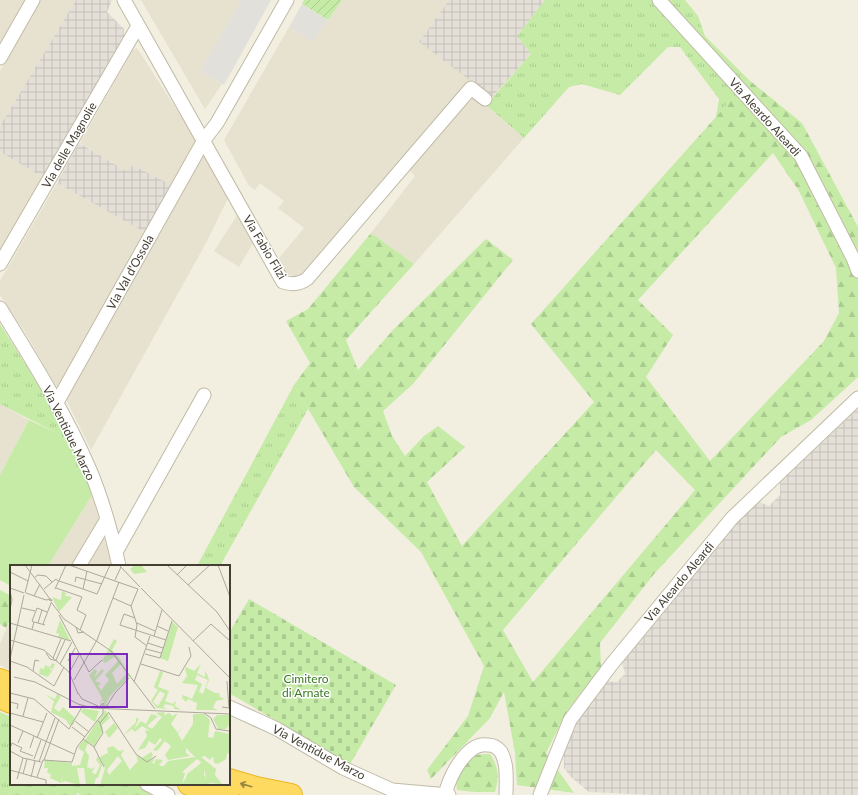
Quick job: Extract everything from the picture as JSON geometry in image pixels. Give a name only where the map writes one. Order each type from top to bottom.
[{"type":"highway","points":[[0,680],[10,685]]},
{"type":"highway","points":[[0,697],[10,702]]},
{"type":"highway","points":[[230,780],[256,788],[291,795]]},
{"type":"highway","points":[[192,785],[227,795]]},
{"type":"street","points":[[0,58],[33,0]]},
{"type":"street","name":"Via Fabio Filzi","points":[[124,0],[284,282],[289,284],[302,282],[307,279],[471,88],[485,99]]},
{"type":"street","name":"Via Val d'Ossola","points":[[56,404],[204,140],[217,123],[286,0]]},
{"type":"street","name":"Via Aleardo Aleardi","points":[[658,0],[801,156],[853,258],[858,271]]},
{"type":"street","name":"Via delle Magnolie","points":[[0,264],[138,26]]},
{"type":"street","name":"Via Ventidue Marzo","points":[[0,308],[56,404],[90,470],[107,519],[119,565]]},
{"type":"street","points":[[116,552],[204,395]]},
{"type":"street","name":"Via Aleardo Aleardi","points":[[540,795],[570,720],[611,665],[732,518],[858,398]]},
{"type":"street","points":[[80,565],[107,519]]},
{"type":"street","name":"Via Ventidue Marzo","points":[[235,714],[277,729],[343,768],[392,790],[449,795]]},
{"type":"street","points":[[445,795],[455,769],[469,752],[480,745],[492,745],[501,753],[505,765],[506,795]]},
{"type":"street","points":[[149,785],[168,795]]},
{"type":"shaded area","points":[[0,0],[29,0],[0,52]]},
{"type":"shaded area","points":[[40,0],[76,0],[0,126],[0,71]]},
{"type":"shaded area","points":[[76,0],[112,0],[107,12],[124,29],[124,37],[43,177],[0,152],[0,126]]},
{"type":"shaded area","points":[[141,0],[241,0],[200,71],[222,84],[205,109]]},
{"type":"shaded area","points":[[241,0],[271,0],[224,85],[200,71]]},
{"type":"shaded area","points":[[342,0],[449,0],[419,42],[472,81],[301,274],[294,276],[286,274],[279,258],[304,228],[278,208],[284,201],[260,183],[255,190],[249,186],[224,140],[289,27],[312,42]]},
{"type":"shaded area","points":[[449,0],[545,0],[517,36],[531,54],[492,97],[419,42]]},
{"type":"shaded area","points":[[302,4],[328,20],[312,42],[289,27]]},
{"type":"shaded area","points":[[137,48],[198,143],[173,186],[133,165],[126,171],[80,143],[133,50]]},
{"type":"shaded area","points":[[473,98],[486,105],[524,138],[414,264],[371,233],[415,176],[408,169]]},
{"type":"shaded area","points":[[79,143],[126,171],[133,165],[173,186],[148,234],[57,183]]},
{"type":"shaded area","points":[[0,152],[43,177],[0,259]]},
{"type":"shaded area","points":[[203,154],[229,196],[206,243],[91,450],[66,399]]},
{"type":"shaded area","points":[[57,183],[148,234],[63,387],[56,386],[25,332],[0,295],[0,281]]},
{"type":"shaded area","points":[[240,211],[256,238],[239,267],[214,251]]},
{"type":"shaded area","points":[[0,404],[29,420],[0,475]]},
{"type":"shaded area","points":[[858,408],[858,795],[653,795],[589,792],[570,776],[564,768],[564,752],[573,723],[606,681],[617,682],[625,674],[621,659],[738,520],[759,502],[769,506],[780,495],[780,482]]},
{"type":"shaded area","points":[[92,495],[112,565],[49,565]]},
{"type":"shaded area","points":[[10,620],[10,670],[0,665],[0,644]]},
{"type":"green space","points":[[304,0],[342,0],[328,20],[302,4]]},
{"type":"green space","points":[[545,0],[685,0],[698,16],[705,36],[749,80],[716,117],[719,99],[680,47],[668,47],[620,95],[582,84],[569,87],[524,138],[486,105],[531,54],[517,36]]},
{"type":"green space","points":[[749,80],[802,123],[858,227],[858,377],[811,420],[781,437],[654,574],[600,643],[601,667],[567,711],[546,753],[574,793],[517,785],[515,753],[504,692],[490,718],[431,779],[427,770],[468,716],[484,666],[421,552],[354,487],[294,385],[310,363],[286,321],[308,309],[371,233],[414,264],[346,340],[358,370],[393,330],[486,239],[513,260],[413,384],[383,411],[392,436],[405,456],[424,436],[438,426],[465,447],[427,482],[462,546],[594,402],[531,324]],"holes":[[[773,153],[799,191],[836,268],[839,313],[824,341],[710,461],[646,377],[673,335],[638,300]],[[656,450],[695,490],[533,682],[503,630]]]},
{"type":"green space","points":[[0,324],[38,384],[83,468],[92,490],[89,491],[57,433],[0,404]]},
{"type":"green space","points":[[294,385],[308,409],[221,565],[198,565]]},
{"type":"green space","points":[[29,420],[57,433],[92,495],[49,565],[10,565],[10,585],[0,580],[0,475]]},
{"type":"green space","points":[[0,590],[10,595],[10,620],[6,628],[0,624]]},
{"type":"green space","name":"Cimitero di Arnate","points":[[249,599],[396,685],[350,764],[230,694],[230,631]]},
{"type":"green space","points":[[0,712],[10,717],[10,785],[142,785],[154,795],[80,795],[78,793],[76,795],[0,795]]},
{"type":"green space","points":[[490,754],[497,768],[495,792],[457,790],[457,780],[465,765],[477,755]]}]
